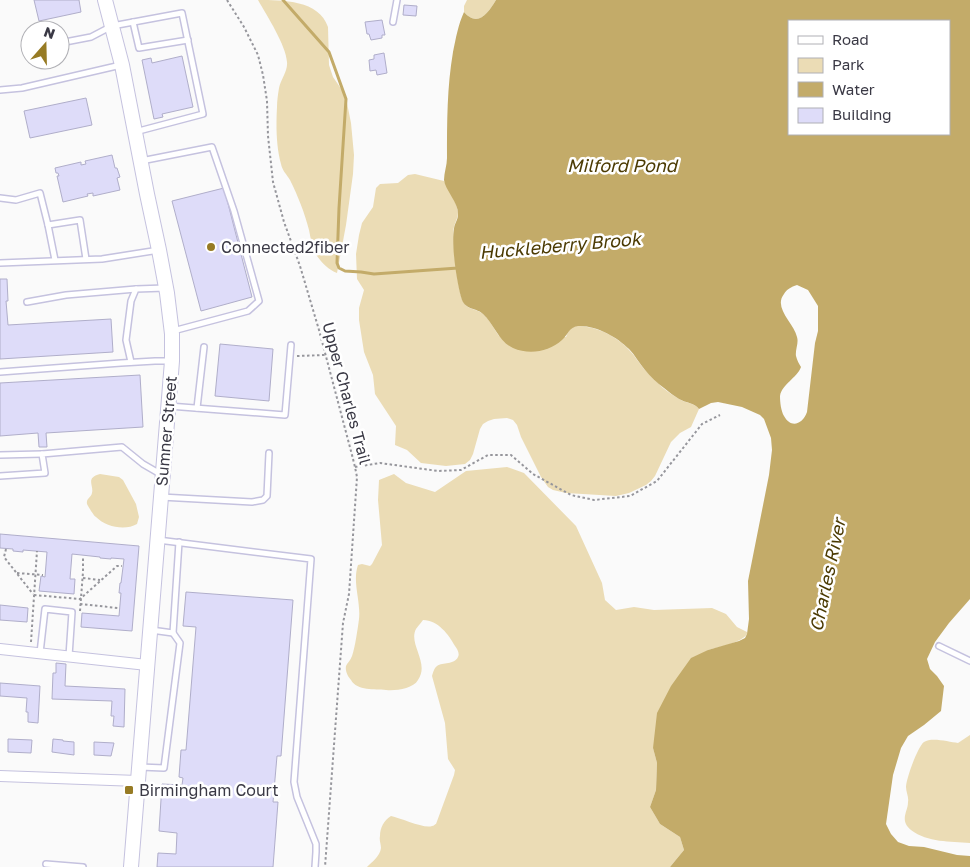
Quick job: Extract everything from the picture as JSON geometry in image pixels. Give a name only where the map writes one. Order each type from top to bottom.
[{"type":"street","name":"Sumner Street","points":[[105,0],[122,65],[159,250],[172,331],[172,361],[131,867]]},
{"type":"street","points":[[0,649],[147,665]]},
{"type":"street","points":[[0,776],[139,774]]},
{"type":"lane","points":[[394,22],[397,0]]},
{"type":"lane","points":[[70,41],[91,37],[112,26],[182,13],[203,114],[135,132]]},
{"type":"lane","points":[[133,22],[140,48],[188,40]]},
{"type":"lane","points":[[0,90],[22,88],[122,65]]},
{"type":"lane","points":[[140,161],[212,147],[234,211],[259,301],[248,311],[172,331]]},
{"type":"lane","points":[[0,198],[16,200],[40,193],[55,260]]},
{"type":"lane","points":[[48,225],[80,220],[86,259]]},
{"type":"lane","points":[[0,263],[102,258],[159,250]]},
{"type":"lane","points":[[27,302],[66,294],[166,288]]},
{"type":"lane","points":[[131,362],[126,340],[130,301],[136,289]]},
{"type":"lane","points":[[168,406],[286,416],[290,345]]},
{"type":"lane","points":[[197,408],[204,347]]},
{"type":"lane","points":[[0,372],[155,360],[172,361]]},
{"type":"lane","points":[[0,455],[42,454],[122,447],[162,476]]},
{"type":"lane","points":[[161,497],[252,502],[263,500],[267,496],[269,453]]},
{"type":"lane","points":[[0,476],[45,473],[42,454]]},
{"type":"lane","points":[[157,540],[311,559],[294,782],[297,797],[316,844],[315,867]]},
{"type":"lane","points":[[139,774],[164,768],[180,643],[173,633],[180,542]]},
{"type":"lane","points":[[40,653],[45,608],[72,612],[69,656]]},
{"type":"lane","points":[[150,630],[173,633]]},
{"type":"lane","points":[[939,646],[970,661]]},
{"type":"lane","points":[[46,864],[83,867]]},
{"type":"path","name":"Upper Charles Trail","points":[[226,0],[244,27],[258,55],[267,102],[272,182],[300,266],[357,477],[349,594],[343,623],[325,867]]},
{"type":"path","points":[[290,356],[325,355]]},
{"type":"path","points":[[355,467],[380,463],[438,471],[461,470],[488,454],[511,454],[533,474],[571,495],[594,500],[630,496],[657,481],[702,424],[720,415]]},
{"type":"path","points":[[4,557],[6,549]]},
{"type":"path","points":[[30,645],[37,552]]},
{"type":"path","points":[[0,556],[4,557],[34,595],[80,599],[117,566],[122,566]]},
{"type":"path","points":[[80,599],[83,556]]},
{"type":"path","points":[[17,573],[43,575]]},
{"type":"path","points":[[82,578],[100,580]]},
{"type":"path","points":[[80,604],[118,608]]},
{"type":"green space","points":[[258,0],[299,3],[317,11],[328,27],[329,65],[333,77],[346,98],[354,155],[346,225],[337,273],[326,266],[315,253],[301,205],[290,180],[283,170],[279,157],[277,105],[279,88],[287,62],[280,39]]},
{"type":"green space","points":[[467,0],[496,0],[486,14],[478,19],[474,19],[464,12]]},
{"type":"green space","points":[[415,174],[444,181],[453,196],[458,213],[453,233],[454,254],[462,298],[466,305],[485,316],[499,336],[566,337],[570,330],[576,326],[605,332],[626,347],[646,372],[663,388],[699,409],[691,427],[680,433],[671,442],[655,476],[646,485],[629,493],[616,496],[566,493],[553,490],[548,487],[541,477],[517,425],[513,420],[507,418],[494,419],[483,424],[473,454],[465,464],[446,466],[421,463],[407,450],[395,445],[396,426],[375,394],[373,375],[364,352],[359,308],[364,290],[357,279],[356,254],[362,223],[373,207],[376,188],[380,184],[398,183],[408,175]]},
{"type":"green space","points":[[507,467],[524,473],[576,526],[602,583],[605,600],[616,610],[634,607],[654,610],[712,608],[726,614],[737,627],[747,632],[744,637],[735,642],[708,650],[653,748],[657,763],[656,790],[650,807],[660,824],[680,837],[684,850],[670,867],[367,867],[379,854],[381,848],[380,833],[384,822],[391,816],[428,827],[436,824],[455,770],[448,759],[445,723],[432,676],[437,666],[456,660],[459,654],[453,642],[438,625],[423,620],[414,635],[421,660],[421,674],[412,686],[394,690],[367,689],[354,684],[347,674],[346,666],[353,652],[359,619],[356,571],[358,565],[370,566],[372,564],[382,545],[378,500],[379,480],[394,474],[406,483],[435,492],[466,471]]},
{"type":"green space","points":[[100,474],[119,477],[123,480],[136,504],[139,517],[137,524],[127,527],[116,527],[105,523],[94,515],[87,502],[92,493],[91,480]]},
{"type":"green space","points":[[970,735],[970,843],[939,841],[911,830],[905,823],[908,806],[906,789],[913,763],[922,745],[924,742],[936,740],[958,743]]},
{"type":"water","name":"Milford Pond","points":[[496,0],[970,0],[970,599],[935,642],[927,659],[930,669],[944,686],[941,711],[908,736],[901,748],[893,775],[886,824],[898,842],[909,846],[970,856],[970,867],[670,867],[684,850],[680,837],[660,824],[650,807],[656,790],[657,763],[653,748],[657,713],[671,686],[691,658],[708,650],[739,641],[745,638],[747,634],[749,619],[748,581],[769,475],[772,450],[771,438],[764,419],[760,415],[742,407],[718,402],[699,409],[695,405],[677,398],[651,377],[629,349],[606,333],[592,327],[578,326],[573,328],[557,344],[545,350],[532,352],[519,350],[504,342],[483,314],[464,303],[458,285],[454,255],[453,236],[458,210],[444,180],[447,161],[447,118],[450,78],[456,37],[464,12],[474,19],[478,19],[486,14]],"holes":[[[797,285],[808,290],[818,306],[818,331],[807,412],[803,420],[793,424],[783,414],[780,396],[781,392],[801,367],[796,356],[797,337],[782,310],[781,299],[789,288]]]},
{"type":"building","points":[[34,0],[79,0],[81,12],[39,20]]},
{"type":"building","points":[[404,5],[417,6],[416,16],[403,15]]},
{"type":"building","points":[[382,20],[385,35],[382,35],[382,38],[371,40],[369,34],[367,34],[365,22]]},
{"type":"building","points":[[384,53],[387,73],[377,75],[376,70],[370,71],[369,60],[374,59],[374,55]]},
{"type":"building","points":[[182,56],[193,107],[162,114],[163,117],[154,119],[142,60],[151,58],[152,63]]},
{"type":"building","points":[[86,98],[92,125],[30,138],[24,111]]},
{"type":"building","points":[[112,155],[115,168],[117,168],[120,177],[117,178],[120,190],[93,196],[93,193],[87,194],[88,196],[63,202],[57,176],[59,176],[55,168],[81,162],[81,165],[86,164],[85,161]]},
{"type":"building","points":[[224,188],[252,297],[201,311],[172,201]]},
{"type":"building","points":[[0,279],[7,279],[8,325],[111,319],[113,352],[0,359]]},
{"type":"building","points":[[220,344],[273,349],[269,401],[215,396]]},
{"type":"building","points":[[140,375],[143,427],[46,433],[47,447],[39,447],[38,433],[0,436],[0,383]]},
{"type":"building","points":[[0,534],[139,546],[132,631],[81,627],[82,613],[119,616],[121,593],[119,593],[124,559],[72,554],[70,579],[75,579],[74,594],[39,591],[41,576],[45,577],[47,552],[23,550],[23,552],[0,548]]},
{"type":"building","points":[[186,592],[293,600],[281,756],[277,756],[273,802],[278,802],[273,867],[157,867],[158,853],[176,854],[177,833],[159,831],[162,784],[182,785],[183,778],[179,777],[181,750],[186,750],[196,627],[183,626]]},
{"type":"building","points":[[0,605],[28,608],[27,622],[0,620]]},
{"type":"building","points":[[56,663],[66,664],[65,686],[125,689],[124,727],[113,726],[114,716],[111,716],[112,701],[52,699],[53,673],[56,673]]},
{"type":"building","points":[[0,683],[40,686],[38,723],[28,722],[28,712],[26,712],[27,698],[0,696]]},
{"type":"building","points":[[8,739],[32,740],[31,753],[8,752]]},
{"type":"building","points":[[53,739],[74,742],[74,755],[52,752]]},
{"type":"building","points":[[94,742],[114,743],[111,756],[94,755]]},
{"type":"waterway","name":"Huckleberry Brook","points":[[283,0],[329,52],[346,99],[339,208],[337,263],[339,268],[345,271],[374,274],[458,268]]},
{"type":"place","name":"Connected2fiber","points":[[211,247]]},
{"type":"place","name":"Birmingham Court","points":[[129,790]]},
{"type":"water label","name":"Charles River","points":[[827,575]]}]
